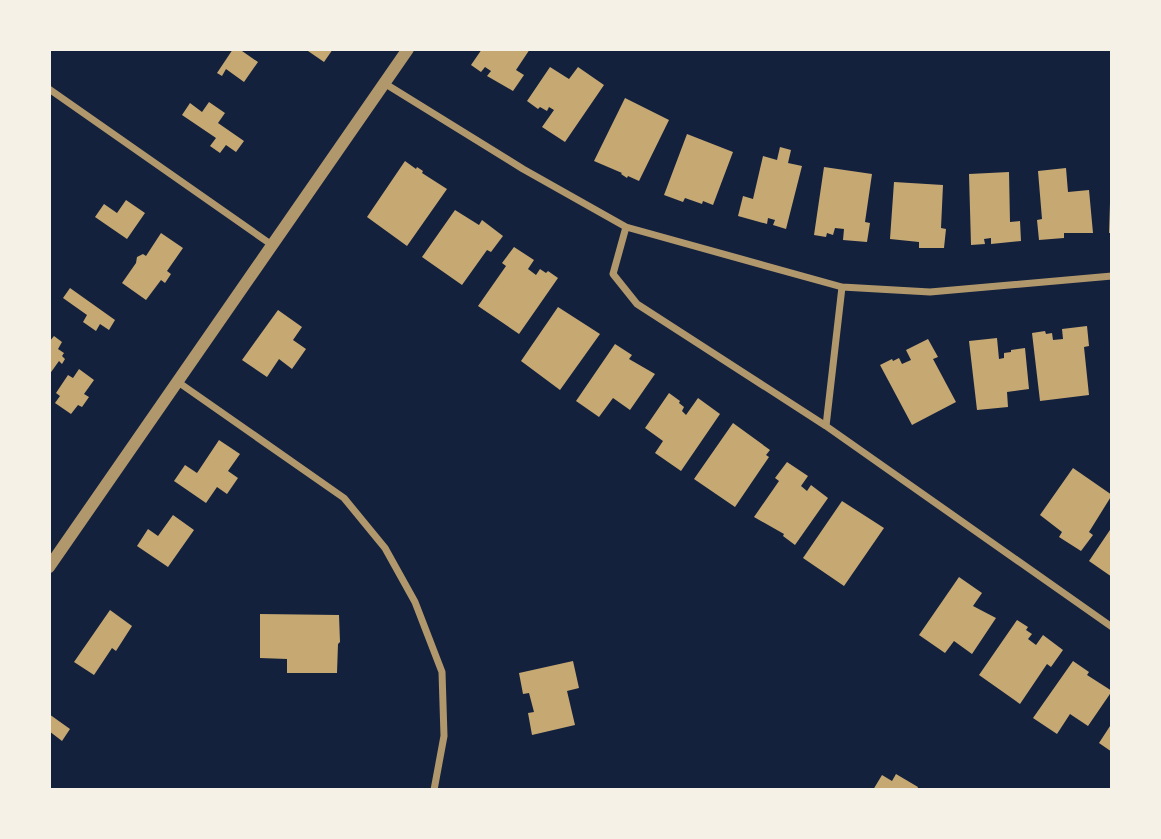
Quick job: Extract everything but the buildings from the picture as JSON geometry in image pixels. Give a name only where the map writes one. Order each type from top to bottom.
[{"type":"street","points":[[49,567],[408,49]]},
{"type":"street","points":[[384,82],[523,169],[626,227],[842,287],[930,292],[1112,276]]},
{"type":"street","points":[[49,89],[272,245]]},
{"type":"street","points":[[626,227],[613,274],[637,304],[825,426],[1112,627]]},
{"type":"street","points":[[825,426],[842,287]]},
{"type":"street","points":[[178,382],[344,498],[385,548],[415,602],[442,672],[443,736],[434,790]]}]
